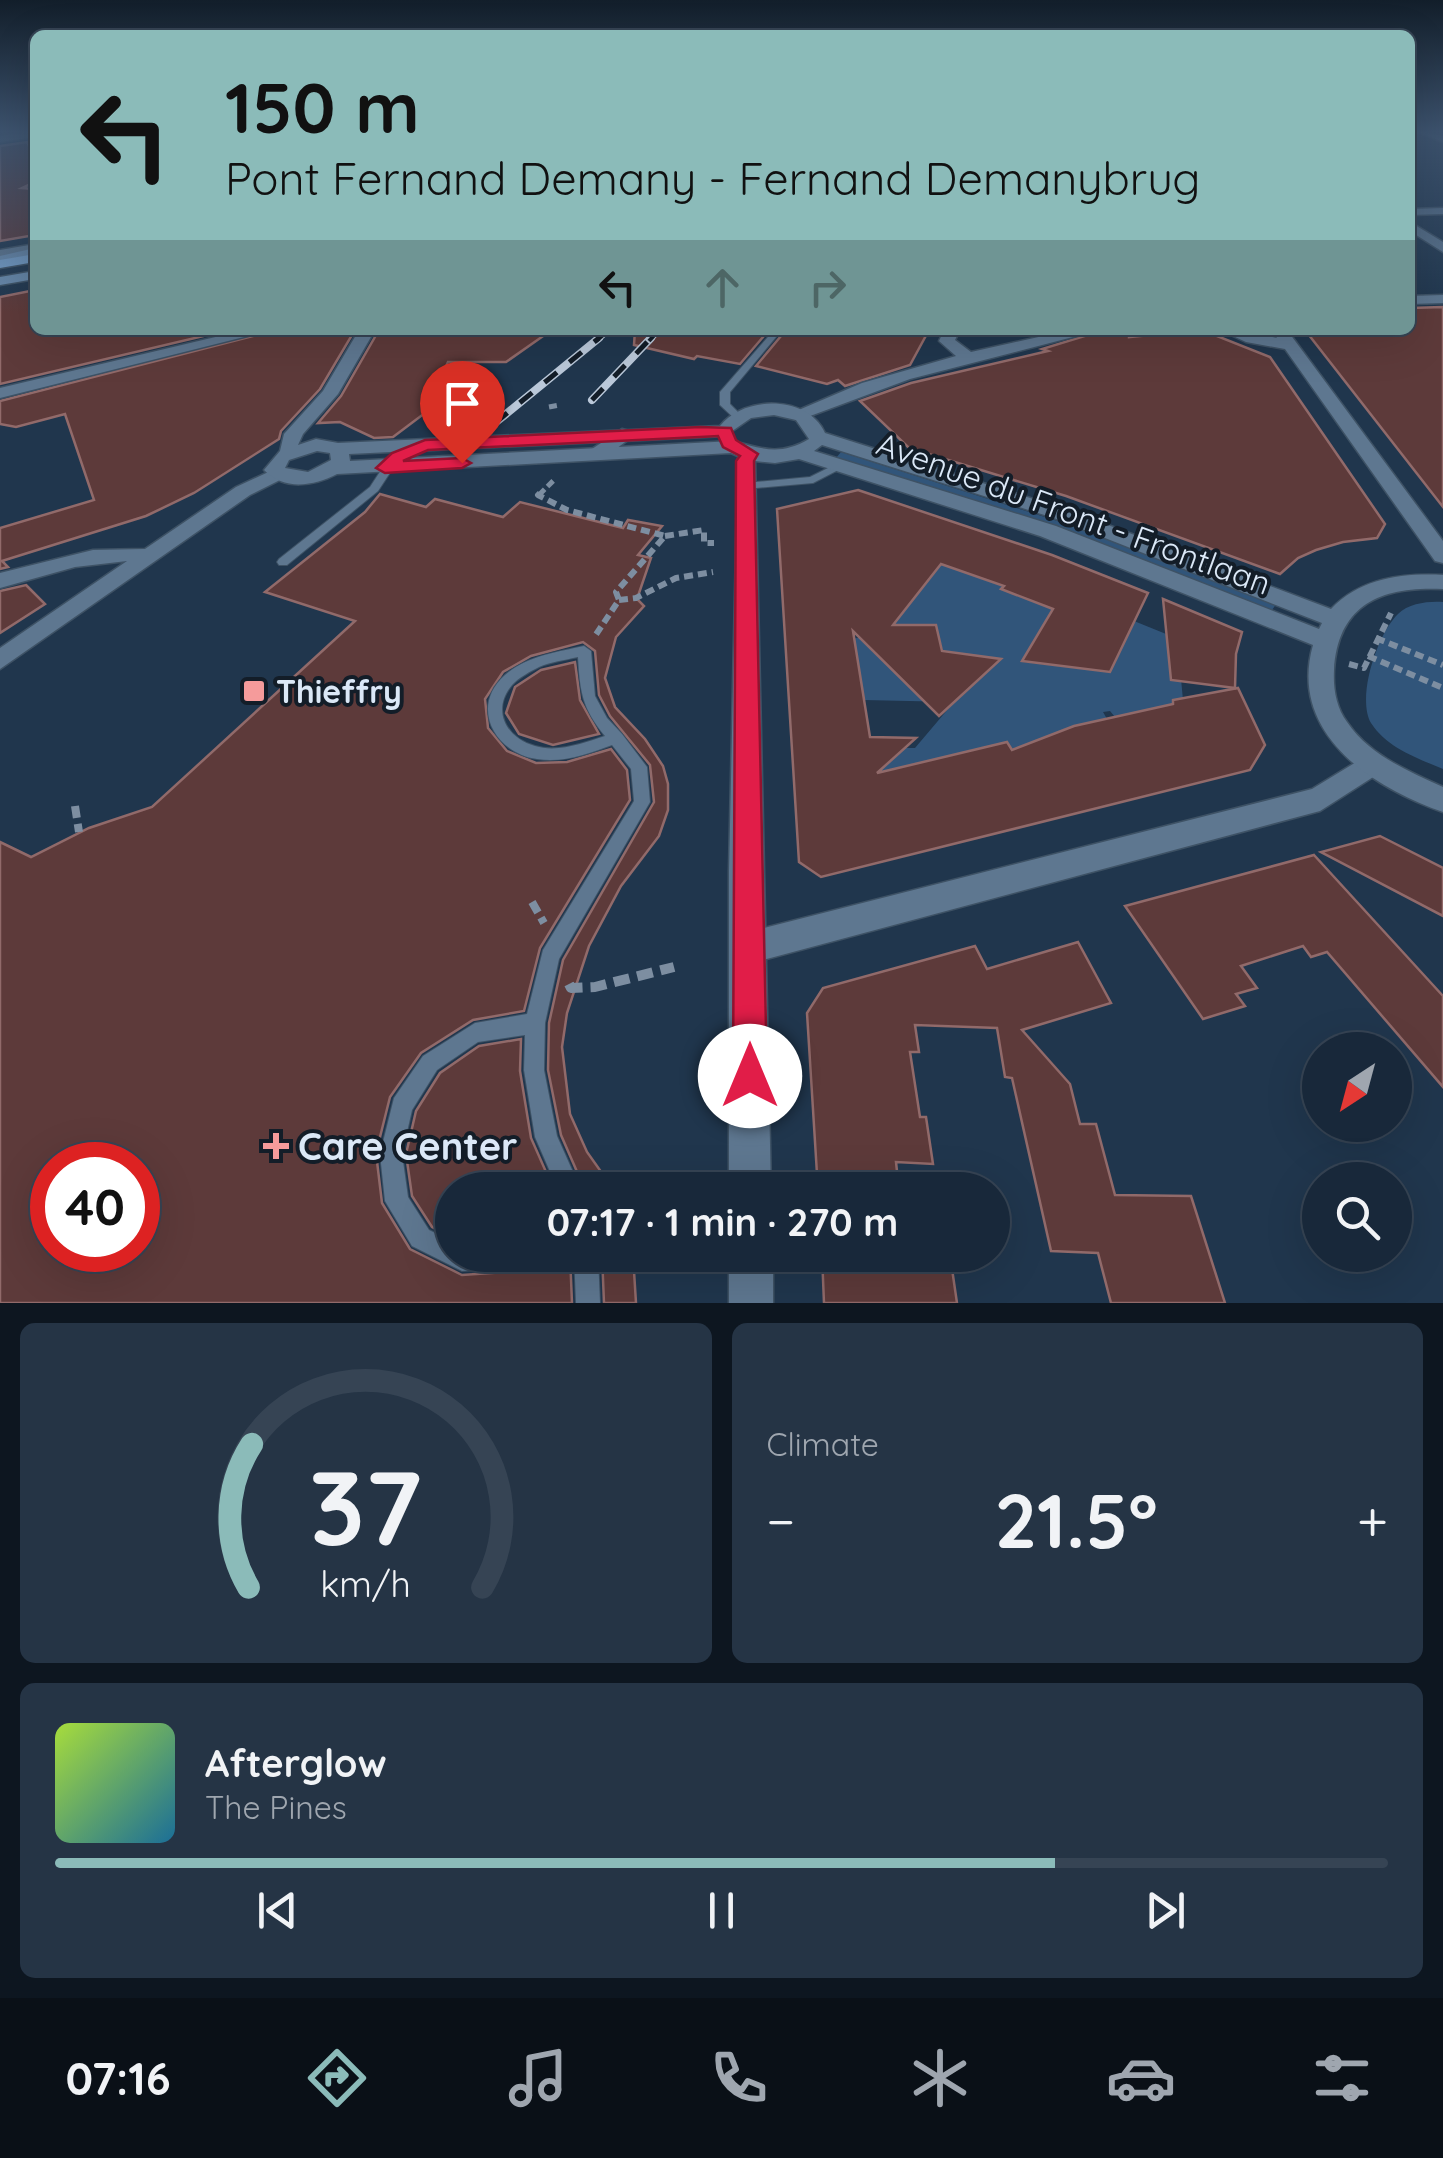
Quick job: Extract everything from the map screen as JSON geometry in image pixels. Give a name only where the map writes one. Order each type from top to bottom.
[{"type":"main road","points":[[0,262],[30,257]]},
{"type":"main road","points":[[0,281],[30,276]]},
{"type":"street","points":[[1415,210],[1443,211]]},
{"type":"street","points":[[1415,212],[1443,228]]},
{"type":"street","points":[[1415,229],[1443,248]]},
{"type":"street","points":[[1415,300],[1443,299]]},
{"type":"street","points":[[0,393],[243,335]]},
{"type":"street","points":[[288,452],[288,441],[316,412],[364,335]]},
{"type":"street","points":[[949,335],[946,341],[966,356]]},
{"type":"street","points":[[796,414],[867,386],[966,356],[1068,335]]},
{"type":"street","points":[[1240,335],[1291,345]]},
{"type":"street","points":[[1283,335],[1443,556]]},
{"type":"street","points":[[332,454],[385,468],[596,456],[736,437],[762,410],[796,414],[813,424],[817,437],[800,453]]},
{"type":"street","points":[[316,412],[332,454]]},
{"type":"street","points":[[276,474],[276,460],[288,452],[332,454],[622,435],[736,437]]},
{"type":"street","points":[[596,456],[622,435]]},
{"type":"street","points":[[736,437],[745,461],[746,486],[744,870],[750,1172]]},
{"type":"street","name":"Avenue du Front - Frontlaan","points":[[736,437],[781,457],[800,453],[1048,532],[1330,630]]},
{"type":"street","name":"Avenue du Front - Frontlaan","points":[[817,437],[1062,514],[1330,630]]},
{"type":"street","points":[[0,660],[243,492],[276,474],[311,478],[332,454]]},
{"type":"street","points":[[0,581],[70,559],[126,552],[152,556]]},
{"type":"street","points":[[1443,582],[1419,579],[1386,583],[1361,596],[1330,630],[1322,702],[1344,738],[1371,764],[1443,800]]},
{"type":"street","points":[[748,948],[1320,800],[1371,764]]},
{"type":"street","points":[[751,1272],[751,1303]]},
{"type":"lane","points":[[736,437],[725,405],[726,392],[774,335]]},
{"type":"lane","points":[[283,562],[374,489],[385,468],[398,457],[425,445]]},
{"type":"lane","points":[[746,486],[813,480],[840,465]]},
{"type":"lane","points":[[562,1172],[546,1136],[534,1070],[535,1023],[550,956],[642,802],[640,767],[617,738],[602,722],[588,696],[584,651],[554,654],[516,671],[502,684],[494,700],[493,717],[499,732],[530,753],[577,754],[617,738]]},
{"type":"lane","points":[[435,1253],[411,1232],[396,1207],[389,1177],[390,1145],[398,1113],[433,1060],[457,1041],[483,1028],[509,1022],[535,1023]]},
{"type":"lane","points":[[587,1272],[588,1303]]},
{"type":"path","points":[[557,472],[538,495],[566,510],[665,536],[704,530],[704,544],[714,543]]},
{"type":"path","points":[[619,600],[616,592],[665,536]]},
{"type":"path","points":[[584,651],[619,600],[636,598],[676,578],[713,572]]},
{"type":"path","points":[[1344,662],[1364,668],[1376,638],[1396,608]]},
{"type":"path","points":[[1376,638],[1443,665]]},
{"type":"path","points":[[1368,656],[1443,688]]},
{"type":"path","points":[[75,806],[79,832]]},
{"type":"path","points":[[595,987],[674,967]]},
{"type":"shaded area","points":[[841,452],[1095,533],[1277,603],[1272,610],[1037,521],[836,458]]},
{"type":"shaded area","points":[[955,562],[1002,588],[1134,621],[1171,636],[1171,677],[1181,679],[1185,721],[1115,717],[1110,711],[1103,712],[1107,719],[1011,749],[1006,742],[880,776],[867,748],[915,748],[954,702],[864,700],[843,639],[858,638],[852,597],[941,564],[951,567]],"holes":[[[888,625],[936,625],[943,651],[982,656],[989,667],[937,675]],[[1035,640],[1103,649],[1118,655],[1110,672],[1023,662]]]},
{"type":"shaded area","points":[[1443,602],[1443,769],[1385,739],[1371,723],[1366,698],[1371,666],[1390,623],[1408,607]]},
{"type":"building","points":[[0,191],[30,191],[30,236],[0,241]]},
{"type":"building","points":[[30,291],[30,335],[208,335],[0,384],[0,297]]},
{"type":"building","points":[[1443,307],[1443,507],[1309,335],[1415,335],[1415,308]]},
{"type":"building","points":[[257,335],[352,335],[320,389],[281,431],[279,439],[194,493],[146,516],[2,561],[8,567],[0,569],[0,528],[94,500],[65,414],[16,427],[0,424],[0,401]]},
{"type":"building","points":[[376,335],[545,335],[506,362],[448,362],[425,413],[393,437],[374,438],[340,422],[318,423],[341,396]]},
{"type":"building","points":[[635,335],[765,335],[740,364],[697,356],[694,359],[634,345]]},
{"type":"building","points":[[782,335],[926,335],[910,365],[845,386],[838,380],[827,384],[756,366]]},
{"type":"building","points":[[1088,335],[1215,335],[1270,357],[1385,524],[1377,538],[1316,550],[1298,558],[1280,574],[1066,496],[909,448],[860,401],[911,383],[1048,351],[1042,349]]},
{"type":"building","points":[[858,490],[1052,555],[1148,593],[1110,672],[1022,661],[1053,609],[1001,589],[1004,586],[941,564],[893,625],[936,625],[942,651],[1001,659],[939,716],[853,631],[870,737],[916,738],[877,773],[1007,742],[1012,750],[1074,726],[1238,688],[1265,745],[1250,770],[821,877],[799,862],[777,509]]},
{"type":"building","points":[[380,494],[426,507],[435,499],[503,517],[520,502],[623,528],[628,520],[662,526],[638,555],[651,558],[637,599],[644,606],[616,637],[605,678],[615,707],[645,739],[663,766],[668,810],[659,836],[621,886],[589,946],[567,1013],[562,1047],[570,1114],[587,1152],[601,1172],[577,1172],[561,1135],[548,1070],[549,1023],[563,960],[654,802],[650,765],[610,716],[599,695],[595,651],[583,642],[531,656],[503,672],[485,699],[488,728],[507,751],[536,763],[567,762],[611,749],[627,770],[630,800],[540,948],[524,1011],[473,1020],[421,1053],[390,1097],[376,1153],[382,1203],[410,1249],[435,1262],[435,1272],[571,1272],[572,1303],[0,1303],[0,842],[31,857],[89,828],[152,807],[355,621],[265,592],[365,512]]},
{"type":"building","points":[[26,585],[45,604],[0,633],[0,591]]},
{"type":"building","points":[[1163,599],[1242,632],[1236,654],[1235,688],[1171,680]]},
{"type":"building","points":[[575,662],[580,700],[599,734],[553,745],[519,734],[506,713],[515,687],[541,670]]},
{"type":"building","points":[[1380,836],[1443,868],[1443,916],[1321,852]]},
{"type":"building","points":[[1314,855],[1443,996],[1443,1087],[1412,1051],[1412,1032],[1396,1032],[1327,952],[1311,957],[1303,946],[1241,966],[1257,988],[1236,994],[1245,1006],[1203,1019],[1125,906]]},
{"type":"building","points":[[1078,942],[1111,1003],[1022,1030],[1070,1084],[1080,1124],[1096,1124],[1115,1195],[1191,1196],[1225,1303],[1111,1303],[1098,1253],[1051,1251],[1012,1078],[1005,1077],[997,1028],[915,1025],[919,1052],[910,1052],[920,1117],[926,1117],[933,1164],[896,1162],[897,1172],[817,1172],[807,1013],[823,988],[975,946],[987,969]]},
{"type":"building","points":[[521,1039],[520,1071],[531,1138],[546,1172],[435,1172],[435,1228],[412,1196],[406,1154],[416,1111],[440,1073],[479,1046]]},
{"type":"building","points":[[603,1272],[634,1272],[636,1303],[604,1303]]},
{"type":"building","points":[[823,1272],[952,1272],[957,1303],[824,1303]]},
{"type":"railway","points":[[596,341],[603,335]]},
{"type":"railway","points":[[649,341],[654,335]]},
{"type":"railway","points":[[495,423],[599,338]]},
{"type":"railway","points":[[592,400],[651,338]]},
{"type":"place","name":"Thieffry","points":[[254,691]]},
{"type":"place","name":"Care Center","points":[[276,1146]]},
{"type":"route","points":[[462,463],[385,468],[398,457],[425,445],[725,431],[729,443],[750,454],[745,461],[744,870],[750,1076]]}]
